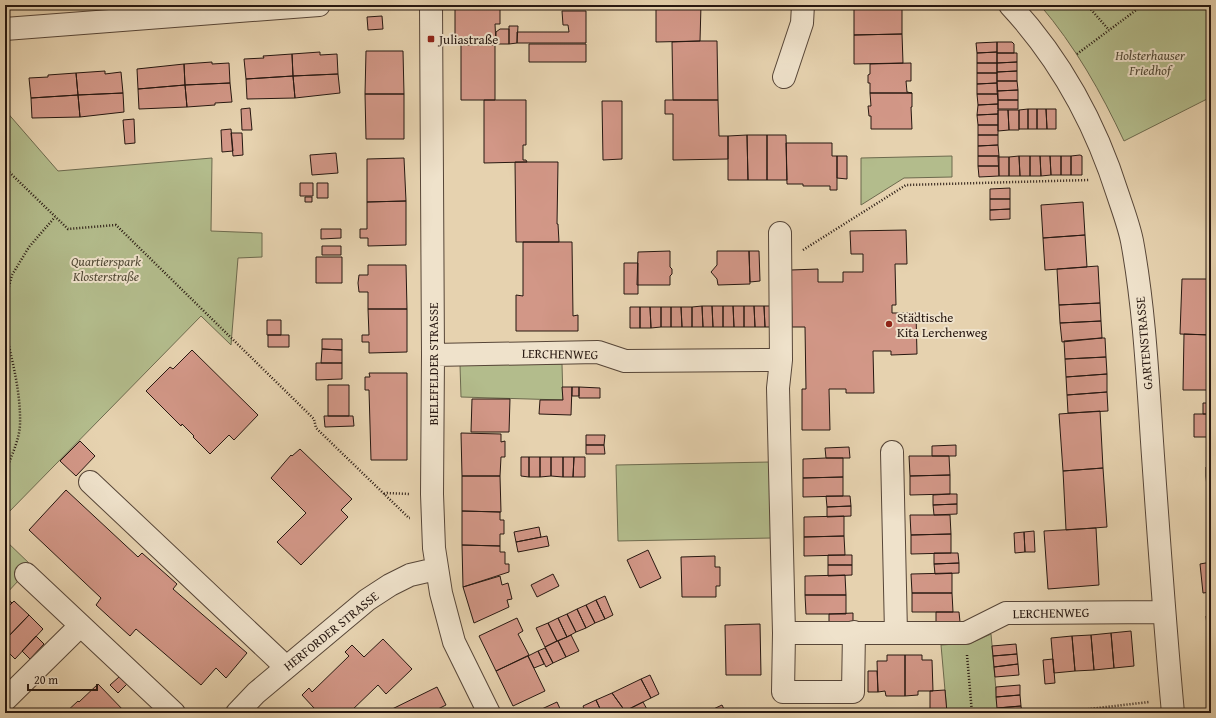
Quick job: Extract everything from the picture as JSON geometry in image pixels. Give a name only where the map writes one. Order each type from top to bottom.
[{"type":"street","points":[[5,29],[319,5]]},
{"type":"street","name":"BIELEFELDER STRASSE","points":[[431,5],[433,520],[436,569],[454,642],[489,713]]},
{"type":"street","points":[[784,76],[802,23],[803,5]]},
{"type":"street","name":"GARTENSTRASSE","points":[[1010,5],[1025,21],[1059,67],[1080,103],[1098,139],[1113,179],[1131,240],[1139,292],[1148,391],[1172,706]]},
{"type":"street","points":[[780,233],[781,360],[778,388],[784,633],[783,692],[853,692],[854,632]]},
{"type":"street","name":"LERCHENWEG","points":[[433,355],[598,352],[625,361],[781,360]]},
{"type":"street","points":[[892,452],[896,633]]},
{"type":"street","points":[[90,482],[286,667]]},
{"type":"street","name":"HERFORDER STRASSE","points":[[237,713],[256,693],[367,600],[390,585],[410,575],[436,569]]},
{"type":"street","points":[[26,574],[174,713]]},
{"type":"street","name":"LERCHENWEG","points":[[784,633],[966,632],[1006,614],[1164,612]]},
{"type":"street","points":[[5,700],[80,626]]},
{"type":"path","points":[[1087,5],[1109,30]]},
{"type":"path","points":[[1059,67],[1143,5]]},
{"type":"path","points":[[5,168],[68,230],[116,225],[314,419],[316,428],[409,518],[433,520]]},
{"type":"path","points":[[780,261],[790,258],[906,184],[1113,179]]},
{"type":"path","points":[[5,301],[12,275],[29,247],[55,217]]},
{"type":"path","points":[[5,329],[16,375],[20,426],[14,450],[5,472]]},
{"type":"path","points":[[966,632],[972,713]]},
{"type":"path","points":[[1055,713],[1172,706]]},
{"type":"green space","name":"Holsterhauser Friedhof","points":[[1040,5],[1211,5],[1211,97],[1124,141],[1097,87],[1076,53]]},
{"type":"green space","name":"Quartierspark Klosterstraße","points":[[5,110],[58,171],[212,158],[211,231],[262,233],[262,257],[238,258],[231,345],[201,316],[5,516]]},
{"type":"green space","points":[[952,156],[952,177],[904,178],[861,205],[861,158]]},
{"type":"green space","points":[[562,364],[563,400],[461,397],[460,365]]},
{"type":"green space","points":[[770,462],[772,538],[618,541],[616,465]]},
{"type":"green space","points":[[5,540],[32,566],[5,595]]},
{"type":"green space","points":[[991,634],[998,713],[947,713],[941,645],[971,643]]},
{"type":"building","points":[[455,5],[500,5],[500,24],[495,24],[496,44],[455,45]]},
{"type":"building","points":[[656,5],[701,5],[700,41],[656,42]]},
{"type":"building","points":[[854,5],[902,5],[902,34],[854,35]]},
{"type":"building","points":[[562,11],[586,11],[586,43],[517,43],[517,32],[569,32],[568,25],[563,25]]},
{"type":"building","points":[[382,16],[383,29],[368,30],[367,17]]},
{"type":"building","points":[[509,26],[518,26],[517,43],[509,44]]},
{"type":"building","points":[[500,29],[509,29],[509,44],[496,44],[496,32]]},
{"type":"building","points":[[902,34],[903,63],[854,64],[854,35]]},
{"type":"building","points":[[717,41],[718,100],[673,100],[672,42]]},
{"type":"building","points":[[997,42],[1012,42],[1014,44],[1014,53],[997,53]]},
{"type":"building","points":[[997,42],[997,52],[977,53],[976,43]]},
{"type":"building","points":[[529,44],[586,44],[586,62],[529,62]]},
{"type":"building","points":[[461,45],[495,45],[495,100],[461,100]]},
{"type":"building","points":[[366,51],[403,51],[404,94],[365,94]]},
{"type":"building","points":[[320,52],[320,55],[337,54],[338,74],[293,76],[292,54]]},
{"type":"building","points":[[997,52],[997,63],[977,63],[977,53]]},
{"type":"building","points":[[997,53],[1017,53],[1017,62],[997,63]]},
{"type":"building","points":[[292,54],[293,76],[246,79],[244,59]]},
{"type":"building","points":[[212,62],[212,64],[229,63],[230,83],[185,85],[184,64]]},
{"type":"building","points":[[1017,62],[1017,71],[997,72],[997,63]]},
{"type":"building","points":[[911,63],[911,81],[906,81],[907,92],[912,93],[870,93],[868,75],[870,74],[870,64]]},
{"type":"building","points":[[977,63],[997,63],[997,73],[977,73]]},
{"type":"building","points":[[184,64],[185,85],[138,89],[137,69]]},
{"type":"building","points":[[105,71],[105,74],[121,72],[123,93],[78,95],[76,73]]},
{"type":"building","points":[[1017,71],[1017,81],[997,81],[997,72]]},
{"type":"building","points":[[76,73],[78,95],[31,98],[29,78]]},
{"type":"building","points":[[977,73],[997,73],[997,83],[977,84]]},
{"type":"building","points":[[338,74],[340,93],[295,98],[293,76]]},
{"type":"building","points":[[293,76],[295,98],[247,99],[246,79]]},
{"type":"building","points":[[997,81],[1017,81],[1018,90],[997,91]]},
{"type":"building","points":[[230,83],[232,102],[187,107],[185,85]]},
{"type":"building","points":[[997,83],[998,94],[977,94],[977,84]]},
{"type":"building","points":[[185,85],[187,107],[139,109],[138,89]]},
{"type":"building","points":[[1018,90],[1018,100],[998,100],[997,91]]},
{"type":"building","points":[[123,93],[124,112],[80,117],[78,95]]},
{"type":"building","points":[[870,93],[912,93],[912,129],[871,129],[871,116],[869,116],[868,106],[871,106]]},
{"type":"building","points":[[365,94],[404,94],[404,139],[366,139]]},
{"type":"building","points":[[977,94],[998,94],[998,104],[978,105]]},
{"type":"building","points":[[78,95],[80,117],[32,118],[31,98]]},
{"type":"building","points":[[484,100],[526,100],[526,145],[523,145],[523,160],[526,160],[527,162],[484,163]]},
{"type":"building","points":[[665,100],[718,100],[719,136],[728,136],[728,159],[673,160],[673,114],[665,114]]},
{"type":"building","points":[[998,100],[1018,100],[1018,109],[998,109]]},
{"type":"building","points":[[602,101],[622,101],[622,159],[603,160]]},
{"type":"building","points":[[998,104],[998,114],[977,115],[978,105]]},
{"type":"building","points":[[250,108],[252,130],[242,130],[241,109]]},
{"type":"building","points":[[1028,109],[1037,109],[1037,129],[1028,129]]},
{"type":"building","points":[[1028,109],[1028,129],[1019,129],[1019,110]]},
{"type":"building","points":[[1037,109],[1046,109],[1047,129],[1037,129]]},
{"type":"building","points":[[1046,109],[1056,109],[1056,129],[1047,129]]},
{"type":"building","points":[[998,110],[1008,110],[1009,130],[998,131]]},
{"type":"building","points":[[1008,110],[1019,110],[1019,130],[1009,130]]},
{"type":"building","points":[[998,114],[998,125],[978,125],[977,115]]},
{"type":"building","points":[[134,119],[135,143],[125,144],[123,120]]},
{"type":"building","points":[[978,125],[998,125],[998,135],[978,135]]},
{"type":"building","points":[[231,129],[233,151],[222,152],[221,130]]},
{"type":"building","points":[[231,133],[242,133],[243,155],[233,156]]},
{"type":"building","points":[[747,135],[767,135],[767,180],[748,180]]},
{"type":"building","points":[[747,135],[748,180],[728,180],[728,136]]},
{"type":"building","points":[[767,135],[786,135],[787,180],[767,180]]},
{"type":"building","points":[[978,135],[998,135],[998,145],[978,146]]},
{"type":"building","points":[[786,143],[832,143],[832,156],[837,156],[837,190],[830,190],[830,186],[803,186],[803,184],[787,184]]},
{"type":"building","points":[[998,145],[999,156],[978,156],[978,146]]},
{"type":"building","points":[[336,153],[338,173],[312,175],[310,155]]},
{"type":"building","points":[[837,156],[847,156],[847,179],[837,178]]},
{"type":"building","points":[[978,156],[999,156],[999,166],[978,166]]},
{"type":"building","points":[[1019,156],[1030,156],[1030,176],[1020,176]]},
{"type":"building","points":[[1019,156],[1020,176],[1009,176],[1009,157]]},
{"type":"building","points":[[1030,156],[1040,156],[1041,176],[1030,176]]},
{"type":"building","points":[[1040,156],[1050,156],[1051,175],[1041,176]]},
{"type":"building","points":[[1050,156],[1061,156],[1061,175],[1051,175]]},
{"type":"building","points":[[1061,156],[1071,156],[1071,175],[1061,175]]},
{"type":"building","points":[[1071,156],[1082,156],[1082,175],[1071,175]]},
{"type":"building","points":[[998,157],[1009,157],[1009,176],[999,176]]},
{"type":"building","points":[[404,158],[406,201],[367,202],[367,159]]},
{"type":"building","points":[[515,162],[558,162],[557,224],[559,242],[516,242]]},
{"type":"building","points":[[978,166],[999,166],[999,176],[979,177]]},
{"type":"building","points":[[300,183],[313,183],[313,196],[300,196]]},
{"type":"building","points":[[317,183],[328,183],[328,198],[317,198]]},
{"type":"building","points":[[1010,188],[1010,199],[990,199],[990,189]]},
{"type":"building","points":[[305,197],[312,197],[312,202],[305,202]]},
{"type":"building","points":[[990,199],[1010,199],[1010,209],[990,210]]},
{"type":"building","points":[[406,201],[406,245],[368,246],[368,238],[360,238],[360,229],[367,229],[367,202]]},
{"type":"building","points":[[1083,202],[1085,235],[1043,238],[1041,205]]},
{"type":"building","points":[[1010,209],[1010,219],[990,220],[990,210]]},
{"type":"building","points":[[321,229],[341,229],[341,238],[321,239]]},
{"type":"building","points":[[906,230],[907,264],[895,264],[896,305],[892,305],[892,313],[916,313],[917,354],[891,355],[891,351],[873,351],[874,393],[846,393],[846,389],[829,389],[830,430],[802,430],[802,389],[806,389],[805,327],[792,327],[791,270],[818,269],[818,282],[843,282],[843,272],[863,272],[863,254],[851,254],[850,231]]},
{"type":"building","points":[[1085,235],[1087,267],[1045,270],[1043,238]]},
{"type":"building","points":[[523,242],[572,242],[573,316],[578,315],[578,331],[516,331],[516,295],[523,296]]},
{"type":"building","points":[[322,246],[341,246],[341,255],[322,255]]},
{"type":"building","points":[[670,251],[670,267],[672,269],[672,274],[670,276],[670,285],[637,285],[638,252]]},
{"type":"building","points":[[717,251],[749,251],[750,284],[718,285],[717,279],[711,272],[717,265]]},
{"type":"building","points":[[749,251],[759,251],[760,281],[750,282]]},
{"type":"building","points":[[316,257],[342,257],[342,283],[316,283]]},
{"type":"building","points":[[624,263],[638,263],[638,294],[624,294]]},
{"type":"building","points":[[368,265],[406,265],[407,309],[368,309],[368,292],[359,292],[358,283],[359,275],[368,275]]},
{"type":"building","points":[[1098,266],[1100,303],[1059,305],[1057,269]]},
{"type":"building","points":[[1182,279],[1211,279],[1211,335],[1180,334]]},
{"type":"building","points":[[1100,303],[1101,321],[1060,323],[1059,305]]},
{"type":"building","points":[[702,306],[712,306],[713,327],[703,327]]},
{"type":"building","points":[[702,306],[703,327],[692,327],[692,307]]},
{"type":"building","points":[[712,306],[723,306],[723,327],[713,327]]},
{"type":"building","points":[[723,306],[733,306],[734,327],[723,327]]},
{"type":"building","points":[[733,306],[744,306],[744,327],[734,327]]},
{"type":"building","points":[[744,306],[754,306],[755,327],[744,327]]},
{"type":"building","points":[[754,306],[764,306],[765,327],[755,327]]},
{"type":"building","points":[[764,306],[775,306],[775,327],[765,327]]},
{"type":"building","points":[[630,307],[640,307],[640,328],[630,328]]},
{"type":"building","points":[[640,307],[650,307],[651,328],[640,328]]},
{"type":"building","points":[[650,307],[661,307],[661,327],[651,328]]},
{"type":"building","points":[[661,307],[671,307],[671,327],[661,327]]},
{"type":"building","points":[[671,307],[681,307],[682,327],[671,327]]},
{"type":"building","points":[[681,307],[692,307],[692,327],[682,327]]},
{"type":"building","points":[[368,309],[407,309],[407,352],[369,353],[369,342],[362,342],[362,335],[369,335]]},
{"type":"building","points":[[267,320],[281,320],[281,335],[267,335]]},
{"type":"building","points":[[1101,321],[1102,338],[1062,342],[1060,323]]},
{"type":"building","points":[[1184,334],[1211,335],[1211,390],[1183,390]]},
{"type":"building","points":[[268,335],[289,335],[289,347],[268,347]]},
{"type":"building","points":[[1105,338],[1106,357],[1065,359],[1064,341]]},
{"type":"building","points":[[322,339],[342,339],[342,350],[322,349]]},
{"type":"building","points":[[322,349],[342,350],[342,363],[321,363]]},
{"type":"building","points":[[192,350],[258,415],[234,440],[229,435],[210,454],[182,424],[181,426],[146,391],[170,367],[173,369]]},
{"type":"building","points":[[1106,357],[1107,374],[1066,377],[1065,359]]},
{"type":"building","points":[[316,363],[342,363],[342,379],[316,380]]},
{"type":"building","points":[[369,373],[407,373],[407,460],[371,460],[369,390],[365,390],[365,377],[370,377]]},
{"type":"building","points":[[1107,374],[1107,392],[1067,395],[1066,377]]},
{"type":"building","points":[[328,385],[349,385],[349,416],[328,416]]},
{"type":"building","points":[[562,387],[572,387],[571,415],[539,414],[540,400],[563,400]]},
{"type":"building","points":[[572,387],[579,387],[579,396],[572,396]]},
{"type":"building","points":[[579,387],[600,388],[600,398],[579,398]]},
{"type":"building","points":[[1107,392],[1108,411],[1068,413],[1067,395]]},
{"type":"building","points":[[472,399],[510,399],[509,432],[471,432]]},
{"type":"building","points":[[1203,403],[1211,403],[1211,414],[1203,414]]},
{"type":"building","points":[[1100,411],[1103,468],[1063,471],[1059,414]]},
{"type":"building","points":[[1194,414],[1211,414],[1211,437],[1194,437]]},
{"type":"building","points":[[324,416],[353,416],[354,426],[325,427]]},
{"type":"building","points":[[461,433],[501,434],[501,442],[505,441],[505,457],[501,457],[500,476],[462,476]]},
{"type":"building","points":[[586,435],[605,435],[604,445],[586,445]]},
{"type":"building","points":[[80,441],[95,456],[76,476],[60,461]]},
{"type":"building","points":[[586,445],[604,445],[605,454],[586,454]]},
{"type":"building","points":[[956,445],[956,456],[932,456],[932,446]]},
{"type":"building","points":[[849,447],[850,458],[826,458],[825,448]]},
{"type":"building","points":[[300,449],[352,499],[341,510],[348,517],[301,565],[277,542],[306,513],[271,478],[291,455],[292,456]]},
{"type":"building","points":[[909,456],[949,456],[950,475],[910,476]]},
{"type":"building","points":[[521,457],[529,457],[529,477],[521,476]]},
{"type":"building","points":[[529,457],[540,457],[540,477],[529,477]]},
{"type":"building","points":[[540,457],[551,457],[551,476],[540,477]]},
{"type":"building","points":[[551,457],[563,457],[563,477],[551,476]]},
{"type":"building","points":[[563,457],[574,457],[573,477],[563,477]]},
{"type":"building","points":[[574,457],[585,457],[585,477],[573,477]]},
{"type":"building","points":[[843,458],[843,477],[803,478],[803,459]]},
{"type":"building","points":[[1206,467],[1211,467],[1211,476],[1206,476]]},
{"type":"building","points":[[1103,468],[1107,527],[1066,530],[1063,471]]},
{"type":"building","points":[[950,475],[950,494],[910,495],[910,476]]},
{"type":"building","points":[[462,476],[500,476],[501,512],[462,511]]},
{"type":"building","points":[[1206,476],[1211,476],[1211,488],[1207,488]]},
{"type":"building","points":[[843,477],[843,496],[803,497],[803,478]]},
{"type":"building","points":[[1207,488],[1211,488],[1211,539],[1209,539]]},
{"type":"building","points":[[66,490],[138,557],[142,553],[177,584],[173,589],[247,653],[226,678],[216,668],[201,685],[136,629],[130,636],[96,605],[101,598],[29,530]]},
{"type":"building","points":[[957,494],[957,504],[933,505],[933,495]]},
{"type":"building","points":[[826,496],[850,496],[851,506],[827,507]]},
{"type":"building","points":[[957,504],[957,514],[934,515],[933,505]]},
{"type":"building","points":[[851,506],[851,516],[827,517],[827,507]]},
{"type":"building","points":[[462,511],[500,512],[500,520],[504,520],[504,534],[500,534],[500,546],[462,545]]},
{"type":"building","points":[[910,515],[950,515],[951,534],[911,535]]},
{"type":"building","points":[[844,516],[844,536],[804,537],[804,517]]},
{"type":"building","points":[[539,527],[541,537],[516,542],[514,532]]},
{"type":"building","points":[[1096,528],[1099,585],[1048,589],[1044,531]]},
{"type":"building","points":[[1034,531],[1035,552],[1025,552],[1024,532]]},
{"type":"building","points":[[1024,532],[1025,552],[1015,553],[1014,533]]},
{"type":"building","points":[[951,534],[951,553],[911,554],[911,535]]},
{"type":"building","points":[[547,536],[549,546],[518,552],[516,542]]},
{"type":"building","points":[[844,536],[845,555],[804,556],[804,537]]},
{"type":"building","points":[[462,545],[500,546],[500,552],[505,552],[505,564],[509,564],[509,572],[463,587]]},
{"type":"building","points":[[648,550],[661,578],[640,588],[627,560]]},
{"type":"building","points":[[934,553],[958,553],[959,563],[934,564]]},
{"type":"building","points":[[828,555],[852,555],[852,565],[828,565]]},
{"type":"building","points":[[715,556],[715,567],[720,567],[720,586],[716,586],[716,597],[682,597],[681,557]]},
{"type":"building","points":[[1211,562],[1211,592],[1203,593],[1200,564]]},
{"type":"building","points":[[959,563],[959,573],[935,574],[934,564]]},
{"type":"building","points":[[828,565],[852,565],[852,575],[828,576]]},
{"type":"building","points":[[952,573],[952,593],[912,593],[911,574]]},
{"type":"building","points":[[553,574],[559,586],[537,597],[531,585]]},
{"type":"building","points":[[845,575],[846,595],[805,595],[805,576]]},
{"type":"building","points":[[500,576],[502,585],[508,583],[512,599],[507,600],[509,607],[474,623],[463,587]]},
{"type":"building","points":[[912,593],[952,593],[953,612],[912,612]]},
{"type":"building","points":[[805,595],[846,595],[846,614],[806,614]]},
{"type":"building","points":[[605,596],[613,615],[605,619],[596,600]]},
{"type":"building","points":[[5,597],[12,603],[5,610]]},
{"type":"building","points":[[596,600],[605,619],[595,623],[586,605]]},
{"type":"building","points":[[14,601],[29,615],[5,640],[5,610]]},
{"type":"building","points":[[586,605],[595,623],[586,628],[577,609]]},
{"type":"building","points":[[577,609],[586,628],[576,632],[567,614]]},
{"type":"building","points":[[936,612],[959,612],[960,622],[936,622]]},
{"type":"building","points":[[853,613],[853,624],[829,624],[829,614]]},
{"type":"building","points":[[567,614],[576,632],[567,637],[558,618]]},
{"type":"building","points":[[29,615],[43,629],[15,659],[5,649],[5,640]]},
{"type":"building","points":[[1211,615],[1211,655],[1210,655],[1206,616]]},
{"type":"building","points":[[517,618],[523,631],[518,634],[529,655],[496,671],[479,636]]},
{"type":"building","points":[[558,618],[567,637],[557,641],[548,623]]},
{"type":"building","points":[[548,623],[557,641],[545,647],[536,628]]},
{"type":"building","points":[[760,624],[761,675],[726,675],[725,625]]},
{"type":"building","points":[[1131,631],[1134,666],[1114,668],[1111,633]]},
{"type":"building","points":[[1111,633],[1114,668],[1094,670],[1091,635]]},
{"type":"building","points":[[571,635],[579,651],[566,657],[558,641]]},
{"type":"building","points":[[1091,635],[1094,670],[1075,671],[1072,636]]},
{"type":"building","points":[[36,636],[44,644],[30,659],[22,651]]},
{"type":"building","points":[[1072,636],[1075,671],[1054,673],[1051,638]]},
{"type":"building","points":[[383,639],[412,669],[386,694],[378,685],[349,713],[308,713],[314,708],[302,695],[309,688],[312,692],[349,656],[345,652],[352,645],[364,657]]},
{"type":"building","points":[[557,641],[566,657],[553,663],[545,647]]},
{"type":"building","points":[[1016,644],[1017,654],[993,656],[992,646]]},
{"type":"building","points":[[545,648],[553,663],[546,667],[538,651]]},
{"type":"building","points":[[538,651],[544,664],[534,668],[528,656]]},
{"type":"building","points":[[1017,654],[1018,664],[994,667],[993,656]]},
{"type":"building","points":[[887,655],[905,655],[905,696],[886,696],[885,691],[878,692],[877,661],[887,661]]},
{"type":"building","points":[[905,655],[922,655],[922,660],[932,660],[933,691],[918,691],[918,695],[905,696]]},
{"type":"building","points":[[528,656],[545,691],[513,706],[496,671]]},
{"type":"building","points":[[1053,659],[1055,683],[1045,684],[1043,660]]},
{"type":"building","points":[[1018,664],[1019,675],[995,677],[994,667]]},
{"type":"building","points":[[868,671],[877,671],[878,692],[868,692]]},
{"type":"building","points":[[650,675],[659,694],[651,698],[641,679]]},
{"type":"building","points":[[119,677],[127,684],[118,693],[110,685]]},
{"type":"building","points":[[641,679],[651,698],[625,711],[612,693]]},
{"type":"building","points":[[98,684],[126,713],[65,713],[78,701],[79,702]]},
{"type":"building","points":[[1020,685],[1020,695],[996,697],[996,687]]},
{"type":"building","points":[[437,687],[446,705],[430,713],[384,713]]},
{"type":"building","points":[[945,690],[947,713],[930,713],[930,691]]},
{"type":"building","points":[[612,693],[625,711],[620,713],[602,713],[596,700]]},
{"type":"building","points":[[1020,695],[1021,706],[997,708],[996,697]]},
{"type":"building","points":[[596,700],[602,713],[586,713],[583,706]]},
{"type":"building","points":[[557,702],[562,713],[533,713]]},
{"type":"building","points":[[643,702],[649,713],[626,713],[625,711]]},
{"type":"building","points":[[722,705],[726,713],[705,713]]},
{"type":"building","points":[[1021,706],[1022,713],[998,713],[998,708]]},
{"type":"place","name":"Juliastraße","points":[[431,39]]},
{"type":"place","name":"Städtische Kita Lerchenweg","points":[[889,324]]}]
